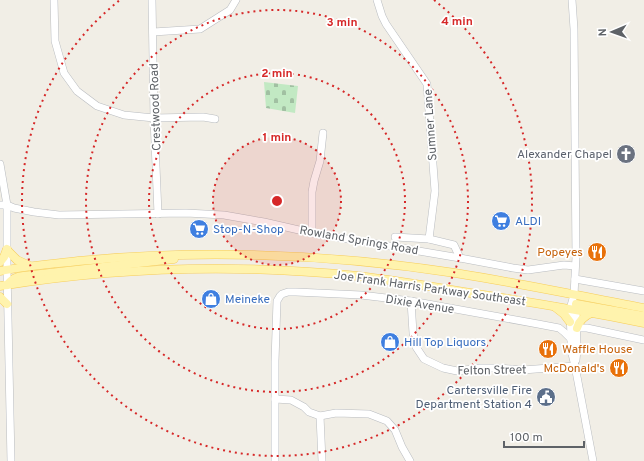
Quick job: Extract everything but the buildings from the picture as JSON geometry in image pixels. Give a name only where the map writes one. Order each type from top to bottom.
[{"type":"main road","points":[[0,262],[7,249],[17,260],[24,264],[33,266]]},
{"type":"main road","name":"Joe Frank Harris Parkway Southeast","points":[[3,270],[122,257],[238,254],[285,256],[378,263],[453,273],[521,284],[644,308]]},
{"type":"main road","points":[[4,286],[10,280],[19,277],[172,260],[188,255]]},
{"type":"main road","name":"Joe Frank Harris Parkway Southeast","points":[[4,286],[74,277],[136,272],[193,269],[272,270],[338,274],[396,280],[553,306],[574,307],[591,313],[644,323]]},
{"type":"main road","points":[[0,276],[3,270]]},
{"type":"main road","points":[[0,297],[8,304]]},
{"type":"main road","points":[[553,306],[564,314],[570,322]]},
{"type":"main road","points":[[574,307],[644,316]]},
{"type":"main road","points":[[576,328],[581,320],[591,313]]},
{"type":"street","points":[[54,0],[55,41],[64,73],[77,91],[96,106],[124,115],[154,118],[203,117],[215,119]]},
{"type":"street","name":"Crestwood Road","points":[[152,0],[154,118],[158,214]]},
{"type":"street","points":[[153,32],[200,29],[230,10],[236,0]]},
{"type":"street","name":"Sumner Lane","points":[[377,0],[386,24],[427,84],[434,191],[430,240]]},
{"type":"street","points":[[572,0],[576,266],[574,307],[577,350],[575,366]]},
{"type":"street","points":[[312,233],[312,192],[320,161],[323,133]]},
{"type":"street","points":[[0,164],[7,249],[3,270],[4,286],[8,304],[11,461]]},
{"type":"street","name":"Rowland Springs Road","points":[[4,205],[50,215],[186,213],[224,215],[312,233],[513,268],[528,270],[564,265],[576,266]]},
{"type":"street","points":[[395,237],[430,240],[454,245],[460,258]]},
{"type":"street","points":[[575,279],[644,291]]},
{"type":"street","name":"Dixie Avenue","points":[[275,399],[277,302],[280,296],[285,293],[296,292],[361,295],[411,301],[559,328]]},
{"type":"street","name":"Felton Street","points":[[411,301],[413,333],[416,346],[424,359],[443,368],[457,371],[480,368],[523,370],[575,366]]},
{"type":"street","points":[[574,307],[570,322],[571,350],[593,461]]},
{"type":"street","points":[[559,328],[570,322]]},
{"type":"street","points":[[559,328],[570,339]]},
{"type":"street","points":[[576,328],[587,328],[644,340]]},
{"type":"street","points":[[275,461],[275,399],[291,400],[304,407],[309,412],[320,416],[336,413],[369,414],[387,421],[395,430],[410,461]]},
{"type":"street","points":[[320,416],[322,461]]},
{"type":"green space","points":[[264,82],[298,86],[295,113],[266,108]]},
{"type":"place","name":"Alexander Chapel","points":[[626,154]]},
{"type":"place","name":"ALDI","points":[[501,221]]},
{"type":"place","name":"Stop-N-Shop","points":[[199,229]]},
{"type":"place","name":"Popeyes","points":[[597,252]]},
{"type":"place","name":"Meineke","points":[[211,299]]},
{"type":"place","name":"Hill Top Liquors","points":[[390,342]]},
{"type":"place","name":"Waffle House","points":[[548,349]]},
{"type":"place","name":"McDonald's","points":[[619,368]]},
{"type":"place","name":"Cartersville Fire Department Station 4","points":[[546,397]]}]
